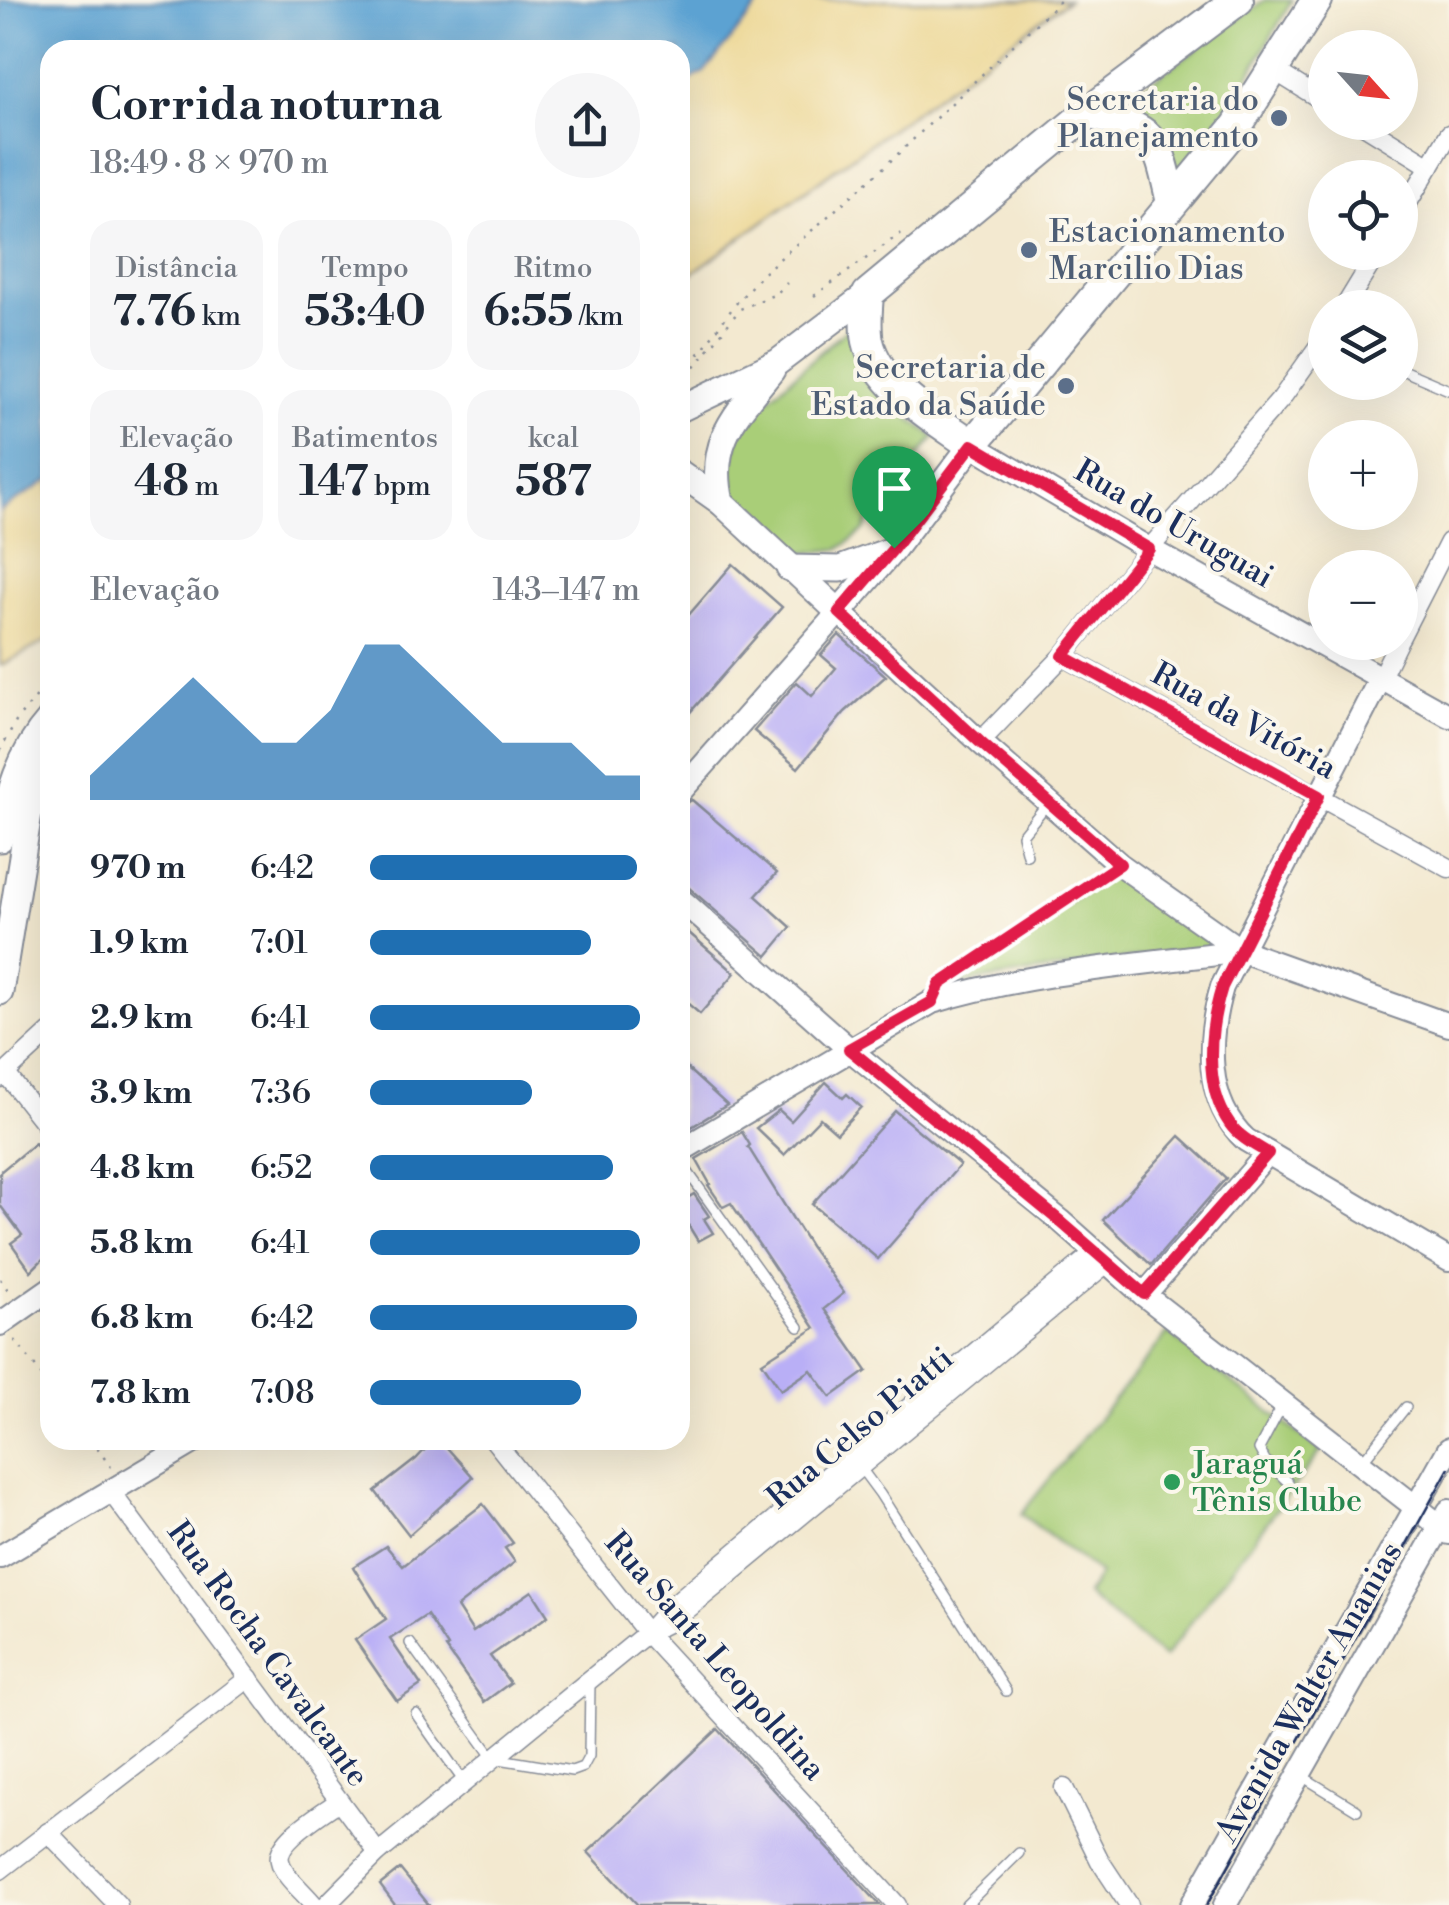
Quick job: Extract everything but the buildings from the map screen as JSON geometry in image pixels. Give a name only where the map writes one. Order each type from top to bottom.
[{"type":"highway","points":[[1238,0],[1087,113],[868,294],[867,339],[876,363],[919,406],[972,445],[1237,126],[1316,0]]},
{"type":"highway","points":[[1087,113],[1134,126],[1158,147],[1172,203]]},
{"type":"main road","points":[[690,404],[778,362],[868,294]]},
{"type":"main road","points":[[721,502],[716,480],[726,430],[778,362]]},
{"type":"main road","points":[[690,480],[721,502],[839,612],[894,548],[972,445]]},
{"type":"main road","points":[[789,568],[840,569],[894,548]]},
{"type":"main road","points":[[0,840],[14,777],[40,731]]},
{"type":"main road","points":[[0,992],[29,813],[40,778]]},
{"type":"street","points":[[1272,70],[1308,92]]},
{"type":"street","points":[[1418,186],[1449,134]]},
{"type":"street","points":[[1388,140],[1430,166]]},
{"type":"street","points":[[980,742],[1063,656],[1149,549],[1281,399],[1308,361]]},
{"type":"street","name":"Rua do Uruguai","points":[[972,445],[1449,716]]},
{"type":"street","points":[[1418,603],[1449,542]]},
{"type":"street","points":[[690,781],[839,612],[1120,864],[1242,952],[1449,1024]]},
{"type":"street","name":"Rua da Vitória","points":[[1063,656],[1449,868]]},
{"type":"street","points":[[1389,660],[1222,987],[1210,1048],[1216,1084],[1231,1126],[1268,1153],[1449,1260]]},
{"type":"street","points":[[690,908],[849,1049],[1144,1294],[1446,1523]]},
{"type":"street","points":[[690,1145],[932,1002],[964,992],[1109,968],[1242,952]]},
{"type":"street","points":[[40,1041],[3,1076],[40,1119]]},
{"type":"street","points":[[1144,1294],[1268,1153]]},
{"type":"street","name":"Rua Celso Piatti","points":[[647,1633],[676,1618],[860,1467],[1101,1257]]},
{"type":"street","name":"Rua Celso Piatti","points":[[326,1905],[378,1852],[647,1633],[668,1609],[1101,1257]]},
{"type":"street","points":[[1,1324],[40,1297]]},
{"type":"street","name":"Avenida Walter Ananias","points":[[1192,1905],[1449,1449]]},
{"type":"street","points":[[0,1557],[180,1450]]},
{"type":"street","name":"Rua Santa Leopoldina","points":[[502,1450],[647,1633],[897,1905]]},
{"type":"street","name":"Rua Rocha Cavalcante","points":[[117,1488],[249,1678],[378,1852]]},
{"type":"street","name":"Avenida Walter Ananias","points":[[1225,1905],[1446,1523]]},
{"type":"street","points":[[0,1870],[249,1678]]},
{"type":"street","points":[[1064,1788],[1100,1862],[1130,1905]]},
{"type":"street","points":[[314,1905],[280,1864],[279,1854],[288,1839],[339,1800]]},
{"type":"street","points":[[48,1832],[118,1905]]},
{"type":"lane","points":[[1418,377],[1446,389],[1449,377]]},
{"type":"lane","points":[[1027,855],[1022,835],[1049,802]]},
{"type":"lane","points":[[690,1175],[799,1327]]},
{"type":"lane","points":[[1288,1405],[1277,1415],[1259,1449],[1288,1482]]},
{"type":"lane","points":[[1362,1462],[1406,1407]]},
{"type":"lane","points":[[860,1467],[1006,1690]]},
{"type":"lane","points":[[410,1643],[493,1758],[572,1771],[584,1767],[589,1756],[590,1679]]},
{"type":"lane","points":[[416,1714],[464,1782]]},
{"type":"lane","points":[[1299,1774],[1357,1810]]},
{"type":"lane","points":[[966,1905],[1019,1853]]},
{"type":"path","points":[[690,368],[760,276],[883,168],[1061,0]]},
{"type":"path","points":[[690,374],[740,309],[776,294],[787,283]]},
{"type":"path","points":[[0,751],[18,718],[40,693]]},
{"type":"path","points":[[956,973],[1120,864]]},
{"type":"path","points":[[1,1324],[40,1373]]},
{"type":"path","points":[[96,1450],[117,1488]]},
{"type":"green space","points":[[1265,0],[1292,0],[1240,91],[1177,175],[1160,126],[1143,116],[1111,110]]},
{"type":"green space","points":[[851,325],[857,374],[935,437],[875,505],[864,531],[839,549],[796,554],[771,538],[734,497],[731,465],[741,423]]},
{"type":"green space","points":[[1119,870],[1217,946],[941,986]]},
{"type":"green space","name":"Jaraguá Tênis Clube","points":[[1168,1333],[1321,1451],[1164,1658],[1086,1595],[1100,1574],[1021,1514]]},
{"type":"sand","points":[[763,0],[1068,0],[690,275],[690,80],[704,72]]},
{"type":"sand","points":[[40,485],[40,644],[0,666],[0,511]]},
{"type":"water","points":[[0,0],[763,0],[704,72],[690,80],[690,40],[40,40],[40,485],[0,511]]},
{"type":"tram line","points":[[1207,1905],[1449,1468]]},
{"type":"place","name":"Secretaria do Planejamento","points":[[1279,118]]},
{"type":"place","name":"Estacionamento Marcilio Dias","points":[[1029,250]]},
{"type":"place","name":"Secretaria de Estado da Saúde","points":[[1066,386]]},
{"type":"place","name":"Jaraguá Tênis Clube","points":[[1172,1482]]},
{"type":"route","points":[[972,445],[1149,549],[1063,656],[1319,796],[1222,987],[1213,1018],[1210,1048],[1223,1111],[1231,1126],[1246,1140],[1268,1153],[1144,1294],[849,1049],[932,1002],[940,984],[1120,864],[839,612],[894,548],[972,445]]}]
